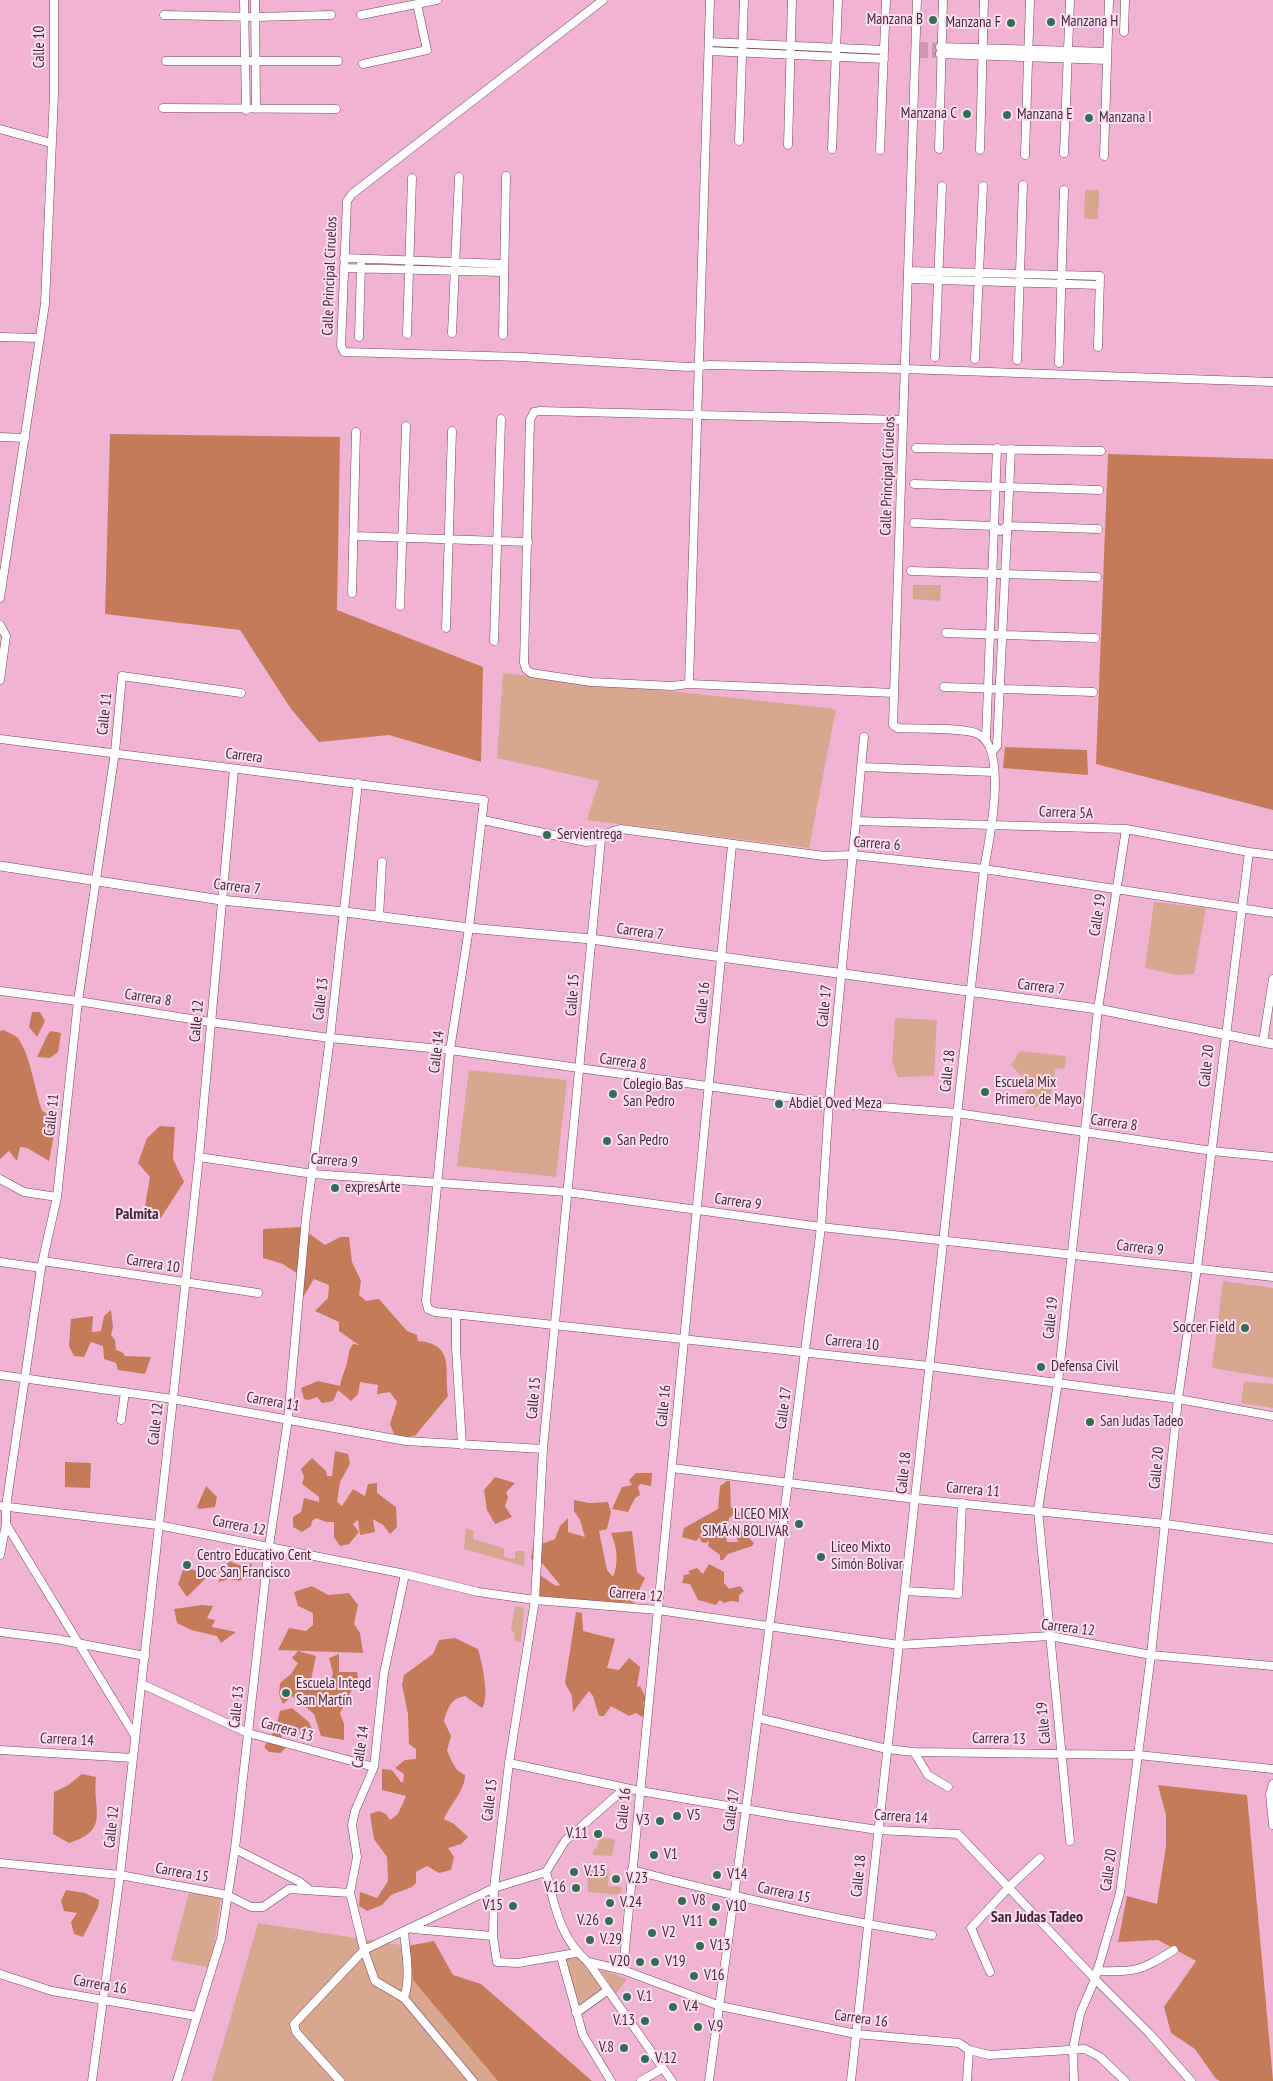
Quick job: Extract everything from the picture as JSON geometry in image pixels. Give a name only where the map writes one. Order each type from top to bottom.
[{"type":"street","name":"Calle 10","points":[[0,598],[45,294],[54,94],[54,0]]},
{"type":"street","points":[[244,0],[246,110]]},
{"type":"street","points":[[256,0],[256,109]]},
{"type":"street","points":[[361,15],[437,0]]},
{"type":"street","name":"Calle Principal Ciruelos","points":[[603,0],[352,194],[345,209],[341,346],[344,352],[699,365]]},
{"type":"street","points":[[689,684],[710,0]]},
{"type":"street","points":[[738,141],[744,0]]},
{"type":"street","points":[[788,145],[792,0]]},
{"type":"street","points":[[832,149],[838,0]]},
{"type":"street","points":[[880,150],[886,0]]},
{"type":"street","name":"Calle Principal Ciruelos","points":[[917,0],[918,50],[908,275],[893,725],[898,728],[971,732],[986,740]]},
{"type":"street","points":[[939,149],[943,0]]},
{"type":"street","points":[[980,150],[984,0]]},
{"type":"street","points":[[1025,155],[1030,0]]},
{"type":"street","points":[[1064,153],[1070,0]]},
{"type":"street","points":[[1104,156],[1109,0]]},
{"type":"street","points":[[1124,32],[1125,0]]},
{"type":"street","points":[[363,64],[427,50],[416,4]]},
{"type":"street","points":[[164,15],[256,17],[331,14]]},
{"type":"street","points":[[709,47],[742,44],[791,46],[884,59]]},
{"type":"street","points":[[709,47],[742,52],[791,55],[884,50]]},
{"type":"street","points":[[941,51],[1068,55],[1107,60]]},
{"type":"street","points":[[1068,55],[1107,52]]},
{"type":"street","points":[[166,61],[338,60]]},
{"type":"street","points":[[163,108],[246,110],[336,109]]},
{"type":"street","points":[[0,129],[51,143]]},
{"type":"street","points":[[503,335],[506,176]]},
{"type":"street","points":[[452,333],[459,177]]},
{"type":"street","points":[[407,334],[412,178]]},
{"type":"street","points":[[1017,360],[1023,184]]},
{"type":"street","points":[[934,357],[942,186]]},
{"type":"street","points":[[975,359],[983,186]]},
{"type":"street","points":[[1059,363],[1064,190]]},
{"type":"street","points":[[344,258],[410,260],[455,266],[504,268]]},
{"type":"street","points":[[359,337],[361,258]]},
{"type":"street","points":[[344,268],[409,269],[455,266]]},
{"type":"street","points":[[908,275],[1061,280],[1100,285],[1098,347]]},
{"type":"street","points":[[0,337],[40,338]]},
{"type":"street","points":[[699,365],[905,369],[1273,382]]},
{"type":"street","points":[[894,692],[591,682],[531,673],[526,669],[524,663],[530,420],[534,412],[904,420]]},
{"type":"street","points":[[494,641],[501,419]]},
{"type":"street","points":[[400,606],[406,426]]},
{"type":"street","points":[[446,628],[452,431]]},
{"type":"street","points":[[352,593],[356,432]]},
{"type":"street","points":[[0,437],[25,438]]},
{"type":"street","points":[[916,448],[1100,451]]},
{"type":"street","points":[[984,869],[992,825],[994,772],[992,752],[986,740],[986,729],[997,448]]},
{"type":"street","points":[[992,752],[997,746],[1010,449]]},
{"type":"street","points":[[914,484],[1099,490]]},
{"type":"street","points":[[914,523],[994,526],[1000,531],[1004,530],[1007,526],[1098,529]]},
{"type":"street","points":[[354,536],[528,542]]},
{"type":"street","points":[[912,571],[1097,577]]},
{"type":"street","points":[[0,625],[6,636],[0,680]]},
{"type":"street","points":[[946,633],[1096,638]]},
{"type":"street","name":"Calle 11","points":[[0,1555],[6,1524],[3,1507],[26,1378],[42,1264],[57,1198],[78,1001],[94,880],[115,752],[122,676],[241,693]]},
{"type":"street","points":[[944,687],[1093,692]]},
{"type":"street","points":[[986,729],[997,729]]},
{"type":"street","name":"Calle 17","points":[[709,2081],[770,1628],[787,1482],[806,1352],[821,1227],[829,1103],[864,737]]},
{"type":"street","name":"Carrera","points":[[0,739],[484,800]]},
{"type":"street","points":[[861,767],[994,772]]},
{"type":"street","name":"Calle 12","points":[[92,2081],[120,1875],[186,1284],[234,769]]},
{"type":"street","name":"Calle 13","points":[[177,2081],[220,1939],[235,1849],[269,1546],[288,1419],[306,1217],[330,1038],[358,783]]},
{"type":"street","name":"Calle 14","points":[[428,1309],[426,1302],[450,1050],[469,928],[484,800]]},
{"type":"street","name":"Carrera 6","points":[[483,820],[586,842],[601,839],[608,832],[621,829],[824,856],[853,855],[984,869],[1116,887],[1273,913]]},
{"type":"street","name":"Carrera 5A","points":[[856,821],[1126,828],[1248,852],[1273,855]]},
{"type":"street","name":"Calle 19","points":[[1070,1841],[1038,1510],[1058,1382],[1098,1009],[1126,828]]},
{"type":"street","name":"Calle 15","points":[[561,1957],[518,1962],[497,1962],[495,1959],[493,1936],[494,1888],[509,1763],[535,1600],[543,1449],[566,1192],[581,1070],[601,839]]},
{"type":"street","name":"Calle 16","points":[[622,1970],[732,845]]},
{"type":"street","name":"Calle 20","points":[[1074,2081],[1072,2049],[1080,2014],[1095,1979],[1120,1893],[1151,1655],[1178,1399],[1212,1151],[1224,1033],[1243,908],[1248,852]]},
{"type":"street","points":[[379,916],[382,862]]},
{"type":"street","name":"Carrera 7","points":[[0,866],[221,900],[345,912],[469,928],[591,939],[1098,1009],[1273,1044]]},
{"type":"street","name":"Calle 18","points":[[851,2081],[984,869]]},
{"type":"street","points":[[1263,1042],[1273,979]]},
{"type":"street","name":"Carrera 8","points":[[0,991],[330,1038],[450,1050],[581,1070],[829,1103],[957,1113],[1212,1151],[1273,1157]]},
{"type":"street","name":"Carrera 9","points":[[199,1157],[313,1174],[566,1192],[821,1227],[1071,1253],[1273,1277]]},
{"type":"street","points":[[0,1179],[24,1192],[57,1198]]},
{"type":"street","name":"Carrera 10","points":[[0,1262],[42,1264],[258,1293]]},
{"type":"street","name":"Carrera 10","points":[[428,1309],[435,1312],[684,1337],[1058,1382],[1178,1399],[1273,1416]]},
{"type":"street","points":[[456,1314],[456,1348],[462,1445]]},
{"type":"street","name":"Carrera 11","points":[[0,1375],[173,1399],[406,1441],[543,1449]]},
{"type":"street","points":[[121,1420],[125,1392]]},
{"type":"street","name":"Carrera 11","points":[[672,1468],[915,1499],[1166,1524],[1273,1539]]},
{"type":"street","points":[[905,1591],[958,1594],[962,1503]]},
{"type":"street","name":"Carrera 12","points":[[3,1507],[158,1525],[405,1574],[478,1592],[535,1600],[658,1610],[770,1628],[899,1645],[1050,1636],[1151,1655],[1273,1666]]},
{"type":"street","points":[[6,1524],[135,1736]]},
{"type":"street","name":"Calle 14","points":[[405,1574],[384,1673],[374,1767],[355,1811],[352,1825],[357,1857],[350,1893],[364,1950],[375,1980],[404,1998],[473,2081]]},
{"type":"street","points":[[0,1632],[80,1643],[145,1656]]},
{"type":"street","name":"Carrera 13","points":[[142,1684],[248,1734],[374,1767]]},
{"type":"street","name":"Carrera 13","points":[[758,1718],[887,1749],[914,1752],[1138,1755],[1273,1769]]},
{"type":"street","name":"Carrera 14","points":[[0,1750],[133,1758]]},
{"type":"street","points":[[914,1752],[928,1775],[948,1788]]},
{"type":"street","name":"Carrera 14","points":[[509,1763],[640,1791],[878,1830],[958,1834],[1095,1979],[1149,2033],[1191,2081]]},
{"type":"street","points":[[1273,1784],[1270,1794],[1273,1825]]},
{"type":"street","points":[[340,2081],[296,2032],[294,2024],[364,1950],[494,1888],[546,1872],[565,1841],[625,1788]]},
{"type":"street","points":[[235,1849],[300,1882],[310,1890]]},
{"type":"street","points":[[990,1972],[972,1928],[1009,1887],[1040,1858]]},
{"type":"street","name":"Carrera 15","points":[[0,1863],[120,1875],[227,1895],[242,1904],[263,1907],[289,1889],[350,1893]]},
{"type":"street","name":"Carrera 15","points":[[632,1870],[733,1896],[868,1925],[932,1935]]},
{"type":"street","points":[[546,1872],[561,1930],[576,1953],[588,1962],[672,2081]]},
{"type":"street","points":[[408,1930],[493,1936]]},
{"type":"street","points":[[404,1998],[407,1989],[408,1930]]},
{"type":"street","points":[[1097,1971],[1132,1972],[1146,1967],[1174,1950]]},
{"type":"street","points":[[576,1953],[561,1957],[576,2013],[583,2035],[611,2081]]},
{"type":"street","name":"Carrera 16","points":[[588,1962],[622,1970],[720,2006],[856,2034],[959,2043],[969,2050],[989,2055],[1072,2049],[1085,2050],[1100,2057],[1125,2081]]},
{"type":"street","name":"Carrera 16","points":[[0,1974],[52,1990],[196,2016]]},
{"type":"street","points":[[576,2013],[608,1990]]},
{"type":"street","points":[[967,2081],[969,2050]]},
{"type":"street","points":[[642,2081],[663,2068]]},
{"type":"shaded area","points":[[1085,190],[1099,190],[1098,219],[1084,219]]},
{"type":"shaded area","points":[[110,434],[340,437],[337,610],[483,667],[481,762],[389,735],[319,742],[291,709],[240,630],[105,614]]},
{"type":"shaded area","points":[[1108,454],[1273,459],[1273,810],[1096,764]]},
{"type":"shaded area","points":[[913,585],[941,585],[940,601],[913,599]]},
{"type":"shaded area","points":[[503,673],[836,709],[809,848],[587,820],[599,781],[497,758]]},
{"type":"shaded area","points":[[1005,747],[1087,750],[1088,775],[1003,768]]},
{"type":"shaded area","points":[[1154,902],[1206,908],[1194,974],[1177,975],[1145,968]]},
{"type":"shaded area","points":[[32,1012],[40,1012],[45,1021],[37,1037],[29,1027]]},
{"type":"shaded area","points":[[895,1018],[937,1020],[934,1076],[898,1077],[892,1062]]},
{"type":"shaded area","points":[[4,1030],[17,1038],[24,1049],[42,1111],[57,1119],[49,1161],[27,1148],[20,1147],[17,1161],[9,1151],[0,1159],[0,1031]]},
{"type":"shaded area","points":[[51,1031],[61,1033],[58,1052],[50,1058],[37,1057],[48,1034]]},
{"type":"shaded area","points":[[1020,1051],[1066,1056],[1065,1068],[1055,1069],[1050,1103],[1034,1107],[1022,1101],[1028,1088],[1027,1079],[1021,1076],[1011,1065]]},
{"type":"shaded area","points":[[469,1070],[567,1080],[556,1177],[457,1166]]},
{"type":"shaded area","points":[[160,1126],[175,1127],[173,1159],[184,1182],[160,1219],[145,1206],[150,1177],[138,1163],[147,1138]]},
{"type":"shaded area","points":[[300,1227],[325,1245],[340,1237],[349,1237],[352,1262],[361,1281],[359,1295],[366,1301],[379,1299],[407,1331],[417,1335],[418,1341],[430,1343],[438,1347],[443,1353],[447,1368],[448,1396],[415,1436],[406,1437],[394,1434],[390,1424],[397,1402],[390,1392],[377,1394],[378,1385],[360,1382],[358,1394],[351,1401],[338,1390],[333,1401],[322,1403],[317,1397],[309,1400],[304,1399],[301,1388],[318,1381],[340,1386],[350,1349],[353,1344],[359,1345],[339,1331],[339,1322],[315,1311],[328,1298],[329,1285],[314,1279],[302,1299],[301,1276],[283,1264],[263,1258],[263,1229]]},
{"type":"shaded area","name":"Soccer Field","points":[[1223,1281],[1273,1288],[1273,1378],[1212,1368]]},
{"type":"shaded area","points":[[111,1310],[113,1327],[111,1335],[115,1340],[116,1350],[122,1352],[125,1356],[151,1357],[145,1374],[118,1370],[116,1363],[104,1359],[103,1346],[91,1342],[84,1357],[74,1356],[69,1346],[71,1319],[93,1316],[92,1332],[101,1331],[104,1316]]},
{"type":"shaded area","name":"Soccer Field","points":[[1244,1381],[1273,1384],[1273,1408],[1241,1403]]},
{"type":"shaded area","points":[[335,1451],[348,1454],[350,1464],[340,1482],[337,1502],[342,1506],[353,1489],[365,1496],[368,1484],[377,1483],[377,1493],[396,1507],[397,1527],[390,1534],[383,1525],[373,1519],[375,1532],[360,1535],[358,1520],[353,1524],[359,1532],[349,1544],[340,1546],[334,1537],[334,1522],[326,1522],[316,1518],[312,1521],[311,1526],[302,1532],[293,1527],[293,1517],[301,1512],[304,1498],[319,1502],[319,1497],[302,1484],[304,1477],[301,1469],[312,1458],[326,1471],[327,1476],[332,1476]]},
{"type":"shaded area","points":[[65,1462],[91,1463],[90,1488],[65,1487]]},
{"type":"shaded area","points":[[636,1473],[652,1473],[651,1486],[640,1484],[638,1487],[640,1495],[635,1498],[628,1512],[612,1509],[622,1487],[632,1485],[629,1480]]},
{"type":"shaded area","points":[[495,1477],[515,1483],[506,1492],[508,1497],[505,1506],[512,1517],[495,1524],[487,1510],[484,1490]]},
{"type":"shaded area","points":[[730,1481],[731,1507],[741,1514],[741,1522],[733,1518],[733,1515],[729,1518],[728,1527],[731,1531],[726,1535],[727,1542],[738,1542],[736,1535],[740,1529],[754,1543],[752,1546],[728,1554],[723,1560],[720,1560],[720,1555],[708,1546],[709,1540],[706,1543],[701,1542],[700,1537],[696,1541],[682,1537],[684,1528],[718,1509],[720,1486]]},
{"type":"shaded area","points":[[206,1486],[217,1497],[215,1507],[200,1509],[197,1507]]},
{"type":"shaded area","points":[[574,1500],[589,1503],[608,1502],[611,1512],[607,1529],[599,1531],[607,1570],[613,1577],[616,1555],[611,1533],[632,1531],[637,1572],[645,1578],[633,1603],[540,1597],[540,1575],[556,1586],[560,1585],[542,1563],[531,1559],[533,1547],[555,1539],[560,1526],[568,1518],[568,1532],[585,1537],[580,1520],[574,1511]]},
{"type":"shaded area","points":[[466,1528],[474,1531],[473,1539],[504,1548],[504,1557],[515,1559],[515,1551],[525,1551],[524,1566],[464,1549]]},
{"type":"shaded area","points":[[229,1561],[244,1567],[251,1563],[254,1576],[250,1580],[246,1576],[240,1581],[229,1579],[218,1582]]},
{"type":"shaded area","points":[[709,1564],[724,1572],[724,1583],[729,1589],[740,1586],[744,1591],[739,1595],[739,1602],[731,1601],[724,1603],[720,1600],[716,1605],[698,1600],[690,1584],[682,1583],[684,1575],[690,1574],[688,1571],[697,1568],[703,1574]]},
{"type":"shaded area","points":[[185,1565],[207,1577],[187,1597],[178,1584]]},
{"type":"shaded area","points":[[312,1586],[328,1595],[349,1593],[358,1605],[354,1624],[360,1633],[363,1653],[278,1650],[289,1628],[306,1631],[313,1625],[313,1613],[298,1606],[294,1592]]},
{"type":"shaded area","points":[[202,1605],[213,1606],[207,1618],[215,1620],[212,1627],[236,1632],[221,1643],[217,1636],[191,1630],[177,1623],[174,1609]]},
{"type":"shaded area","points":[[515,1606],[524,1608],[521,1642],[514,1641],[515,1634],[511,1629]]},
{"type":"shaded area","points":[[576,1612],[582,1613],[583,1631],[615,1639],[607,1668],[619,1670],[629,1658],[640,1667],[637,1687],[640,1686],[646,1698],[643,1704],[649,1708],[644,1718],[636,1713],[629,1716],[611,1706],[604,1716],[599,1716],[593,1696],[589,1691],[573,1712],[572,1696],[565,1683]]},
{"type":"shaded area","points":[[455,1638],[478,1649],[485,1688],[482,1708],[465,1696],[460,1697],[450,1705],[444,1721],[451,1736],[447,1750],[457,1770],[465,1775],[463,1787],[444,1819],[454,1824],[468,1837],[461,1844],[448,1848],[454,1857],[451,1870],[439,1873],[427,1866],[416,1872],[416,1883],[412,1887],[391,1895],[382,1905],[367,1911],[359,1906],[360,1892],[377,1898],[388,1881],[387,1857],[374,1839],[370,1814],[379,1811],[386,1814],[390,1820],[398,1814],[406,1796],[382,1790],[382,1769],[392,1770],[403,1782],[404,1774],[395,1768],[405,1760],[416,1759],[416,1749],[409,1744],[408,1714],[402,1685],[404,1675],[433,1654],[439,1640]]},
{"type":"shaded area","points":[[298,1651],[316,1656],[311,1680],[320,1685],[330,1684],[333,1673],[329,1658],[339,1654],[339,1672],[357,1672],[358,1678],[340,1713],[344,1724],[344,1740],[321,1736],[314,1714],[292,1696],[283,1704],[279,1694],[280,1683],[291,1674],[298,1663],[292,1658]]},
{"type":"shaded area","points":[[292,1708],[309,1722],[312,1729],[303,1737],[297,1728],[286,1724],[281,1740],[286,1747],[281,1753],[269,1752],[264,1747],[276,1728],[280,1711]]},
{"type":"shaded area","points":[[82,1774],[96,1777],[97,1818],[90,1832],[82,1838],[69,1843],[53,1834],[54,1792],[67,1786]]},
{"type":"shaded area","points":[[1158,1785],[1247,1795],[1273,2081],[1220,2081],[1216,2079],[1195,2049],[1171,2033],[1164,2007],[1196,1961],[1158,1940],[1118,1942],[1127,1896],[1157,1904],[1166,1846],[1166,1815]]},
{"type":"shaded area","points":[[599,1837],[615,1839],[612,1856],[593,1855],[593,1850],[597,1848]]},
{"type":"shaded area","points":[[587,1867],[609,1870],[608,1886],[622,1887],[621,1895],[588,1892]]},
{"type":"shaded area","points":[[190,1889],[221,1898],[211,1968],[171,1960]]},
{"type":"shaded area","points":[[66,1890],[85,1893],[99,1900],[98,1907],[83,1937],[74,1934],[71,1922],[77,1913],[64,1911],[61,1901]]},
{"type":"shaded area","points":[[258,1923],[408,1946],[526,2081],[212,2081]]},
{"type":"shaded area","points":[[434,1941],[453,1975],[481,1984],[592,2081],[498,2081],[413,1980],[408,1946]]},
{"type":"shaded area","points":[[575,1957],[595,1973],[611,1994],[580,2017],[566,1959]]},
{"type":"shaded area","points":[[600,1969],[627,1979],[616,1994]]},
{"type":"tunnel","points":[[920,46],[940,47]]},
{"type":"tunnel","points":[[920,54],[940,54]]},
{"type":"place","name":"Manzana B","points":[[933,20]]},
{"type":"place","name":"Manzana H","points":[[1051,22]]},
{"type":"place","name":"Manzana F","points":[[1011,23]]},
{"type":"place","name":"Manzana C","points":[[967,114]]},
{"type":"place","name":"Manzana E","points":[[1007,115]]},
{"type":"place","name":"Manzana I","points":[[1089,118]]},
{"type":"place","name":"Servientrega","points":[[547,835]]},
{"type":"place","name":"Escuela Mix Primero de Mayo","points":[[985,1092]]},
{"type":"place","name":"Colegio Bas San Pedro","points":[[613,1094]]},
{"type":"place","name":"Abdiel Oved Meza","points":[[779,1104]]},
{"type":"place","name":"San Pedro","points":[[607,1141]]},
{"type":"place","name":"expresArte","points":[[335,1188]]},
{"type":"place","name":"Soccer Field","points":[[1245,1328]]},
{"type":"place","name":"Defensa Civil","points":[[1041,1367]]},
{"type":"place","name":"San Judas Tadeo","points":[[1090,1422]]},
{"type":"place","name":"LICEO MIX SIMÃ‹N BOLIVAR","points":[[799,1524]]},
{"type":"place","name":"Liceo Mixto Simón Bolívar","points":[[821,1557]]},
{"type":"place","name":"Centro Educativo Cent Doc San Francisco","points":[[187,1565]]},
{"type":"place","name":"Escuela Integd San Martín","points":[[286,1693]]},
{"type":"place","name":"V5","points":[[677,1816]]},
{"type":"place","name":"V3","points":[[660,1821]]},
{"type":"place","name":"V.11","points":[[598,1834]]},
{"type":"place","name":"V1","points":[[654,1855]]},
{"type":"place","name":"V.15","points":[[574,1872]]},
{"type":"place","name":"V14","points":[[717,1875]]},
{"type":"place","name":"V.23","points":[[616,1879]]},
{"type":"place","name":"V.16","points":[[576,1888]]},
{"type":"place","name":"V8","points":[[682,1901]]},
{"type":"place","name":"V.24","points":[[610,1903]]},
{"type":"place","name":"V15","points":[[513,1906]]},
{"type":"place","name":"V10","points":[[716,1907]]},
{"type":"place","name":"V.26","points":[[609,1921]]},
{"type":"place","name":"V11","points":[[713,1922]]},
{"type":"place","name":"V2","points":[[652,1933]]},
{"type":"place","name":"V.29","points":[[590,1940]]},
{"type":"place","name":"V13","points":[[700,1946]]},
{"type":"place","name":"V20","points":[[640,1962]]},
{"type":"place","name":"V19","points":[[655,1962]]},
{"type":"place","name":"V16","points":[[694,1976]]},
{"type":"place","name":"V.1","points":[[627,1997]]},
{"type":"place","name":"V.4","points":[[673,2007]]},
{"type":"place","name":"V.13","points":[[645,2021]]},
{"type":"place","name":"V.9","points":[[698,2027]]},
{"type":"place","name":"V.8","points":[[624,2048]]},
{"type":"place","name":"V.12","points":[[645,2059]]},
{"type":"district","name":"Palmita","points":[[137,1214]]},
{"type":"district","name":"San Judas Tadeo","points":[[1037,1917]]}]
